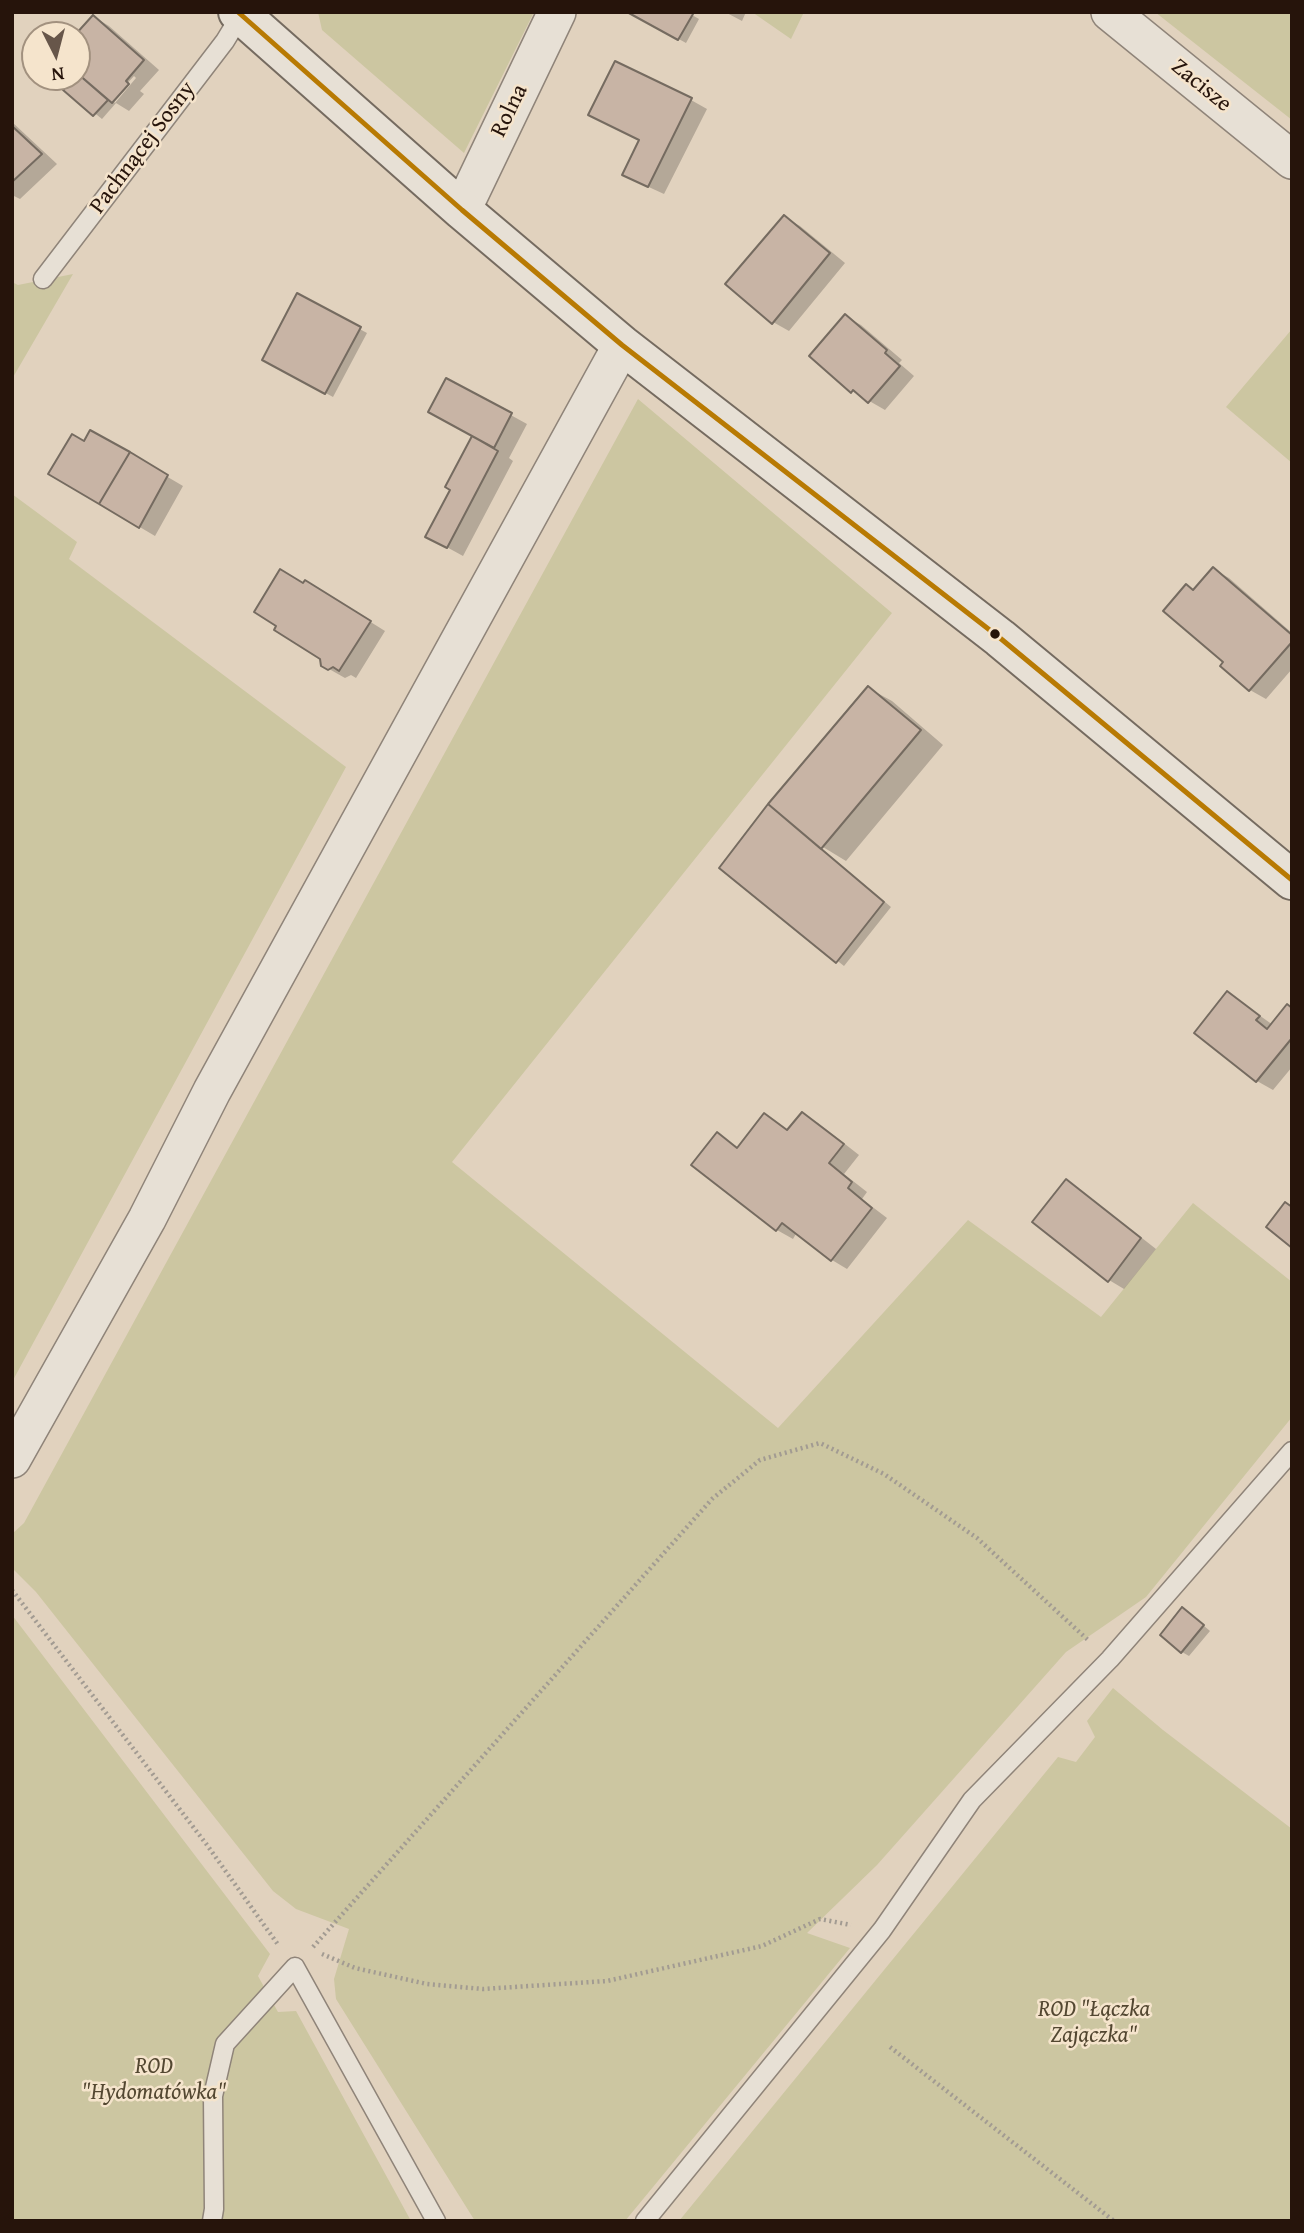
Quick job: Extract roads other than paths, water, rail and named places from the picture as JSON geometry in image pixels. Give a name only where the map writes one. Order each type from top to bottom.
[{"type":"street","name":"Rolna","points":[[462,209],[557,12]]},
{"type":"street","name":"Zacisze","points":[[1110,12],[1292,160]]},
{"type":"street","points":[[241,13],[462,209],[622,345],[1009,646],[1292,880]]},
{"type":"street","points":[[12,1459],[147,1219],[212,1091],[622,345]]},
{"type":"lane","name":"Pachnącej Sosny","points":[[43,279],[225,41],[241,13]]},
{"type":"lane","points":[[645,2221],[882,1930],[972,1800],[1110,1659],[1292,1451]]},
{"type":"lane","points":[[212,2221],[213,2096],[225,2044],[295,1967],[436,2221]]},
{"type":"park label","name":"ROD \"Łączka Zajączka\"","points":[[1094,2023]]},
{"type":"park label","name":"ROD \"Hydomatówka\"","points":[[154,2080]]}]
